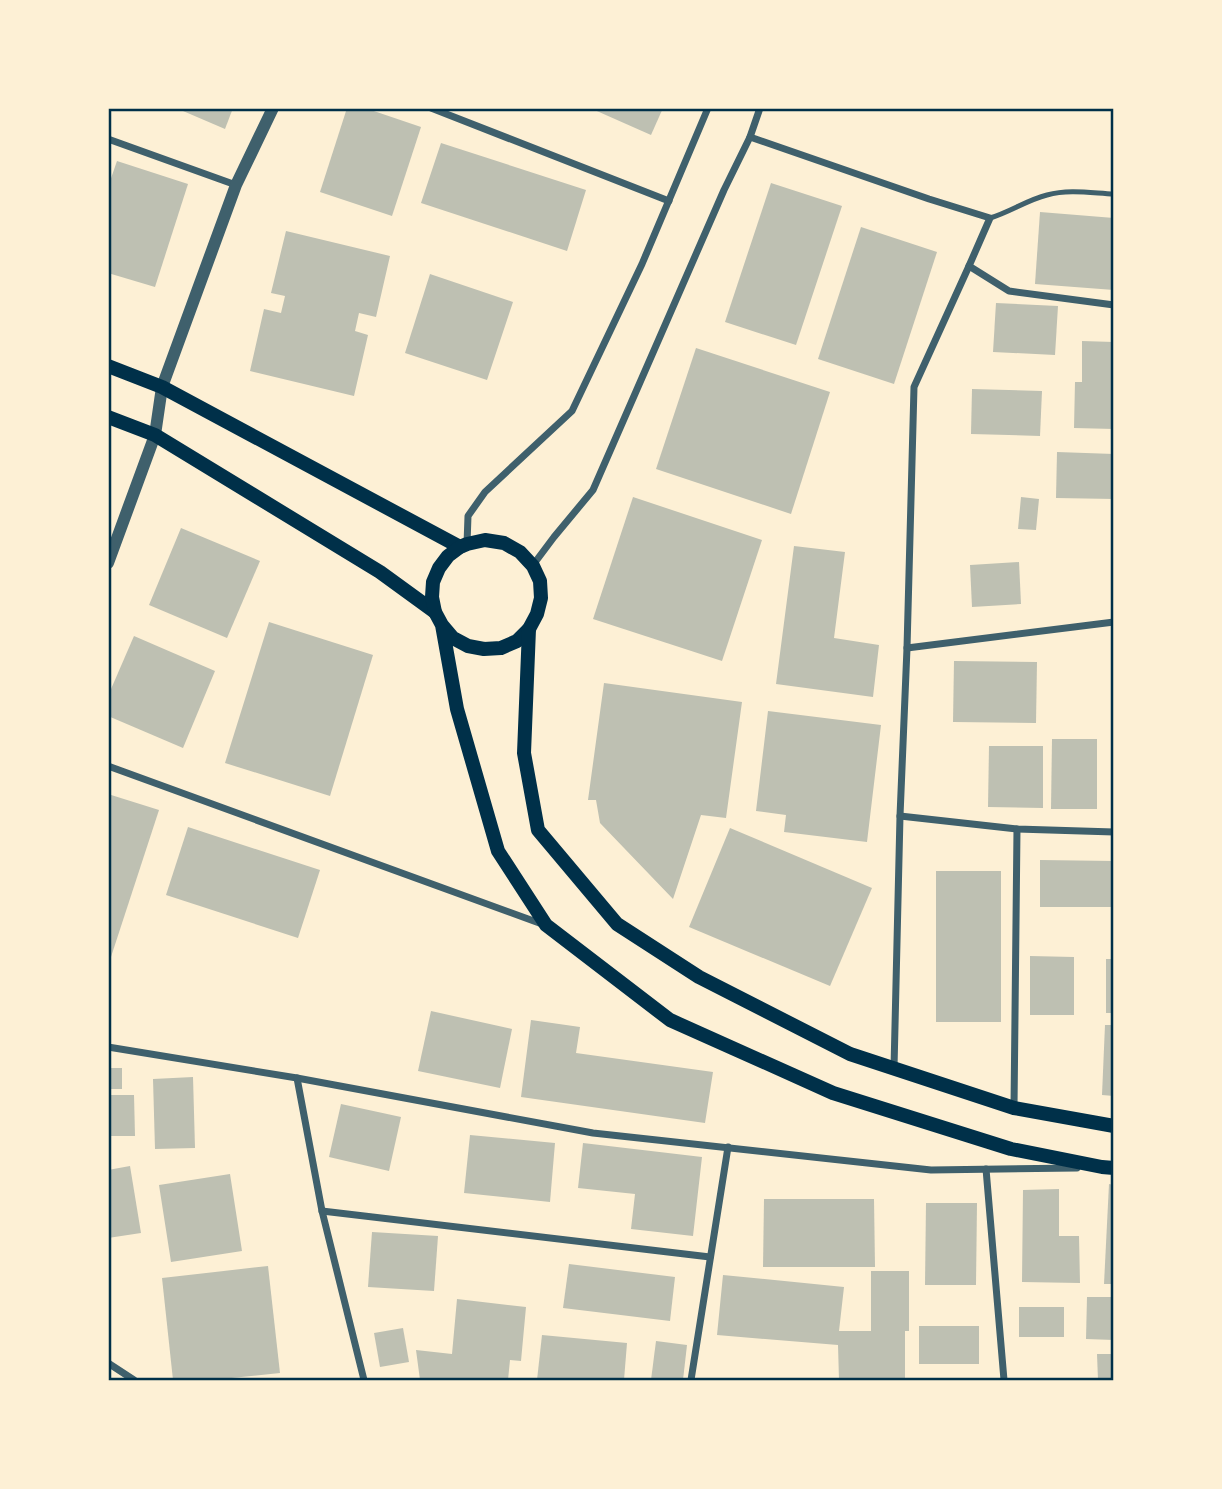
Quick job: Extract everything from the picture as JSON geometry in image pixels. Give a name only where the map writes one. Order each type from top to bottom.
[{"type":"main road","points":[[108,366],[162,387],[463,545]]},
{"type":"main road","points":[[108,417],[155,435],[380,572],[438,619],[453,638],[468,646],[501,648],[517,640],[529,629],[541,598],[540,581],[533,566],[520,552],[504,543],[485,540],[463,545],[447,556],[433,582],[432,597],[438,619],[457,709],[498,851],[545,925],[670,1020],[833,1093],[1011,1149],[1108,1168]]},
{"type":"main road","points":[[529,629],[524,753],[538,830],[617,924],[699,977],[850,1054],[1014,1108],[1114,1126]]},
{"type":"street","points":[[108,563],[155,435],[162,387],[236,185],[273,108]]},
{"type":"street","points":[[431,108],[669,201]]},
{"type":"street","points":[[463,545],[468,516],[485,492],[572,411],[642,264],[708,108]]},
{"type":"street","points":[[533,566],[593,490],[724,190],[750,137],[760,108]]},
{"type":"street","points":[[750,137],[990,218],[914,387],[894,1068]]},
{"type":"street","points":[[108,139],[236,185]]},
{"type":"street","points":[[969,266],[1009,291],[1114,305]]},
{"type":"street","points":[[907,648],[1114,622]]},
{"type":"street","points":[[108,766],[545,925]]},
{"type":"street","points":[[900,816],[1017,830],[1114,832]]},
{"type":"street","points":[[1014,1108],[1017,830]]},
{"type":"street","points":[[108,1047],[298,1078],[593,1133],[931,1170],[1108,1168]]},
{"type":"street","points":[[298,1078],[322,1211],[363,1381]]},
{"type":"street","points":[[691,1381],[727,1147]]},
{"type":"street","points":[[986,1169],[1004,1381]]},
{"type":"street","points":[[322,1211],[710,1256]]},
{"type":"street","points":[[108,1363],[134,1381]]},
{"type":"lane","points":[[990,218],[1045,195],[1062,192],[1114,194]]},
{"type":"building","points":[[176,108],[233,108],[225,129]]},
{"type":"building","points":[[347,108],[365,108],[421,127],[392,216],[320,192]]},
{"type":"building","points":[[590,108],[663,108],[651,135]]},
{"type":"building","points":[[441,143],[586,190],[567,251],[421,203]]},
{"type":"building","points":[[117,161],[188,184],[155,287],[108,273],[108,187]]},
{"type":"building","points":[[771,183],[842,206],[796,345],[725,322]]},
{"type":"building","points":[[1040,212],[1114,218],[1114,290],[1035,284]]},
{"type":"building","points":[[861,227],[937,252],[894,384],[818,359]]},
{"type":"building","points":[[286,231],[390,256],[376,317],[359,313],[355,331],[368,335],[354,396],[250,371],[264,309],[281,313],[285,296],[271,293]]},
{"type":"building","points":[[430,274],[513,302],[487,380],[405,353]]},
{"type":"building","points":[[996,303],[1058,306],[1055,355],[993,352]]},
{"type":"building","points":[[1082,341],[1114,342],[1114,429],[1074,428],[1075,382],[1082,382]]},
{"type":"building","points":[[696,348],[830,392],[791,514],[656,469]]},
{"type":"building","points":[[972,389],[1042,391],[1040,436],[971,434]]},
{"type":"building","points":[[1057,452],[1114,454],[1114,499],[1056,498]]},
{"type":"building","points":[[633,497],[762,540],[722,661],[593,619]]},
{"type":"building","points":[[1021,497],[1039,499],[1036,530],[1018,529]]},
{"type":"building","points":[[181,528],[260,561],[227,638],[149,605]]},
{"type":"building","points":[[794,546],[845,552],[834,638],[879,645],[873,697],[776,684]]},
{"type":"building","points":[[1019,562],[1021,604],[972,607],[970,565]]},
{"type":"building","points":[[269,622],[373,655],[330,796],[225,763]]},
{"type":"building","points":[[134,636],[215,671],[183,748],[108,716],[108,696]]},
{"type":"building","points":[[954,661],[1037,662],[1036,723],[953,722]]},
{"type":"building","points":[[604,683],[742,702],[726,818],[701,815],[673,899],[600,823],[596,800],[588,800]]},
{"type":"building","points":[[768,711],[881,725],[867,842],[784,832],[786,815],[756,811]]},
{"type":"building","points":[[1052,739],[1097,739],[1097,809],[1051,809]]},
{"type":"building","points":[[989,746],[1043,746],[1043,808],[988,807]]},
{"type":"building","points":[[1111,755],[1114,755],[1114,816],[1111,816]]},
{"type":"building","points":[[108,794],[159,810],[109,963],[108,963]]},
{"type":"building","points":[[188,827],[320,870],[298,938],[166,895]]},
{"type":"building","points":[[730,828],[872,888],[830,986],[689,927]]},
{"type":"building","points":[[1040,860],[1114,861],[1114,907],[1040,907]]},
{"type":"building","points":[[936,871],[1001,871],[1001,1022],[936,1022]]},
{"type":"building","points":[[1030,956],[1074,957],[1074,1015],[1030,1015]]},
{"type":"building","points":[[1106,959],[1114,959],[1114,1013],[1106,1013]]},
{"type":"building","points":[[431,1011],[512,1029],[500,1088],[418,1071]]},
{"type":"building","points":[[531,1020],[580,1027],[576,1053],[713,1072],[705,1123],[521,1097]]},
{"type":"building","points":[[1105,1025],[1114,1025],[1114,1096],[1102,1095]]},
{"type":"building","points":[[108,1068],[122,1068],[122,1089],[108,1089]]},
{"type":"building","points":[[193,1077],[195,1148],[155,1149],[153,1079]]},
{"type":"building","points":[[108,1095],[134,1095],[135,1136],[108,1136]]},
{"type":"building","points":[[341,1104],[401,1117],[389,1171],[329,1157]]},
{"type":"building","points":[[470,1135],[555,1143],[550,1202],[464,1193]]},
{"type":"building","points":[[583,1143],[702,1157],[693,1236],[631,1229],[635,1194],[578,1188]]},
{"type":"building","points":[[130,1166],[141,1233],[108,1238],[108,1170]]},
{"type":"building","points":[[230,1174],[242,1251],[171,1262],[159,1185]]},
{"type":"building","points":[[1109,1184],[1114,1185],[1114,1284],[1104,1284]]},
{"type":"building","points":[[1059,1189],[1059,1236],[1079,1236],[1080,1283],[1022,1282],[1023,1190]]},
{"type":"building","points":[[764,1199],[874,1199],[875,1267],[763,1267]]},
{"type":"building","points":[[926,1203],[977,1203],[976,1285],[925,1285]]},
{"type":"building","points":[[372,1232],[438,1236],[434,1291],[368,1287]]},
{"type":"building","points":[[569,1264],[675,1277],[670,1321],[563,1308]]},
{"type":"building","points":[[268,1266],[280,1373],[212,1380],[173,1380],[162,1278]]},
{"type":"building","points":[[871,1271],[909,1271],[909,1331],[905,1331],[905,1380],[839,1380],[838,1345],[717,1335],[723,1275],[844,1287],[839,1331],[871,1331]]},
{"type":"building","points":[[1087,1297],[1114,1297],[1114,1340],[1086,1339]]},
{"type":"building","points":[[457,1299],[526,1307],[521,1361],[510,1360],[508,1380],[420,1380],[416,1350],[452,1354]]},
{"type":"building","points":[[1019,1307],[1064,1307],[1064,1337],[1019,1337]]},
{"type":"building","points":[[919,1326],[979,1326],[979,1364],[919,1364]]},
{"type":"building","points":[[403,1328],[409,1362],[380,1367],[374,1333]]},
{"type":"building","points":[[542,1335],[627,1343],[624,1380],[537,1380]]},
{"type":"building","points":[[656,1341],[687,1345],[683,1380],[651,1380]]},
{"type":"building","points":[[1097,1354],[1114,1354],[1114,1380],[1098,1380]]}]
